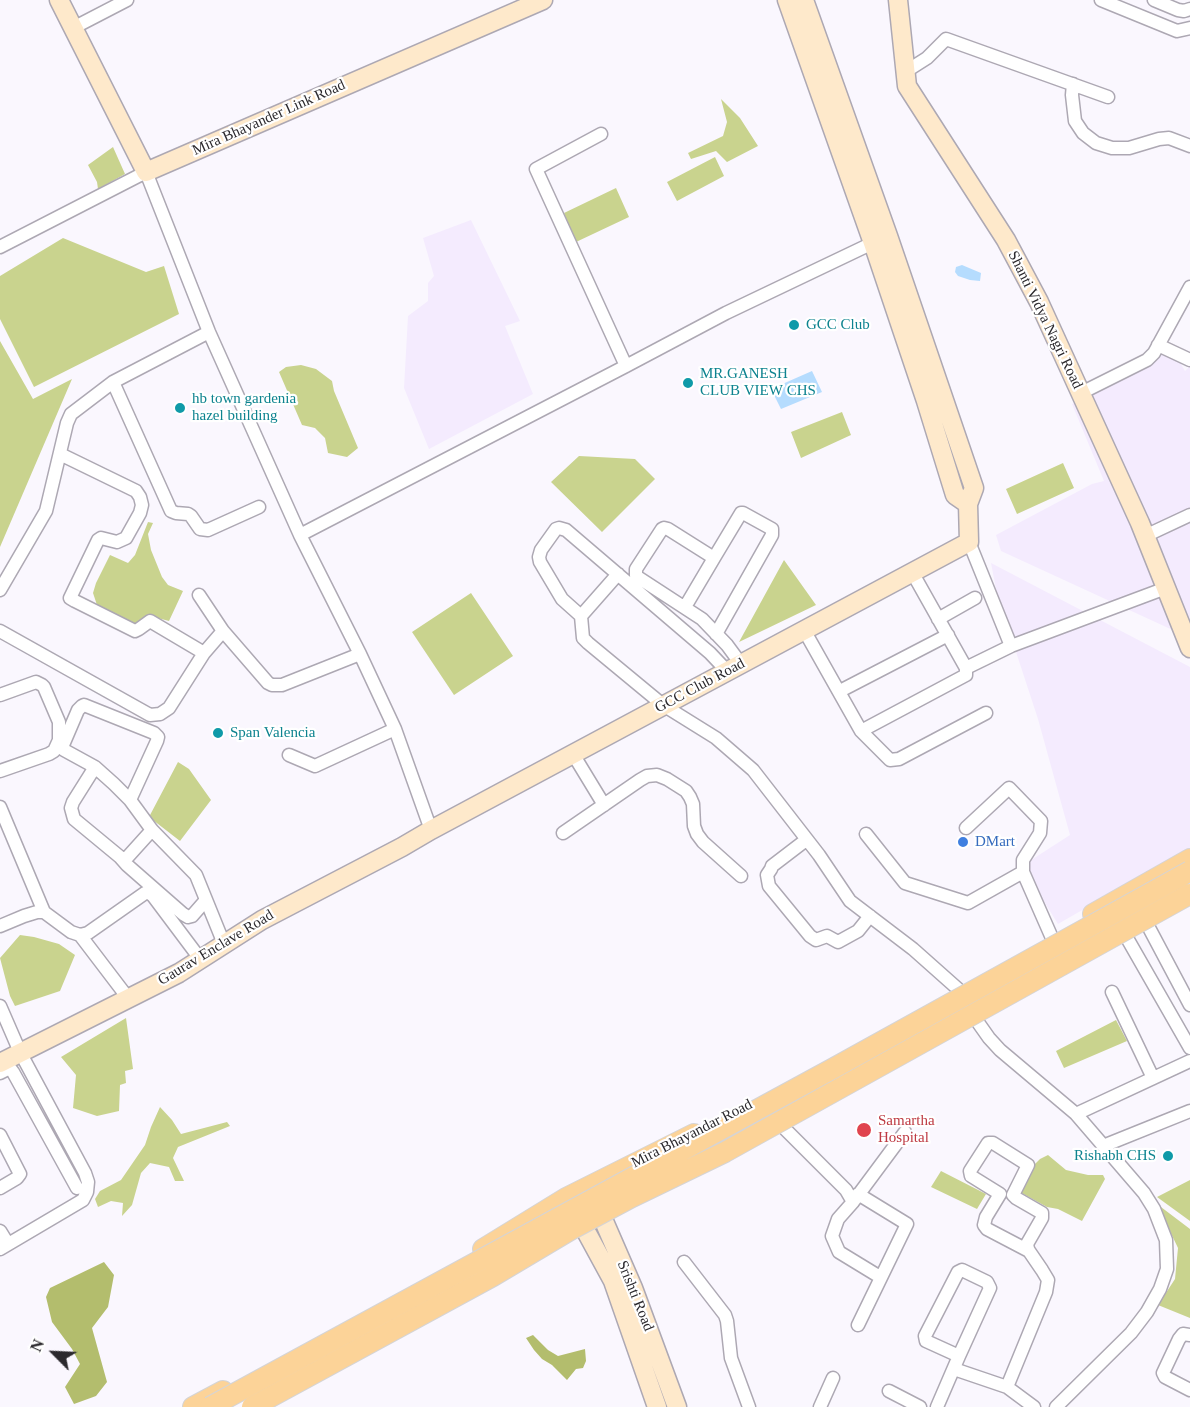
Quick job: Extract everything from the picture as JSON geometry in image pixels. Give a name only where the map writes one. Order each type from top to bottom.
[{"type":"main road","name":"Mira Bhayandar Road","points":[[194,1407],[485,1248],[566,1198],[708,1127],[1052,938],[1190,859]]},
{"type":"main road","points":[[210,1407],[834,1068],[1190,871]]},
{"type":"main road","points":[[252,1407],[493,1276],[572,1229],[725,1152],[1190,894]]},
{"type":"main road","points":[[269,1407],[503,1280],[603,1219],[725,1160],[1190,901]]},
{"type":"street","points":[[59,0],[146,172],[209,332],[300,535],[395,729],[431,830]]},
{"type":"street","points":[[73,28],[127,0]]},
{"type":"street","name":"Mira Bhayander Link Road","points":[[0,247],[146,172],[543,0]]},
{"type":"street","points":[[787,0],[810,42],[880,239],[926,401],[966,496],[969,542],[1011,646]]},
{"type":"street","points":[[804,0],[810,42]]},
{"type":"street","name":"Shanti Vidya Nagri Road","points":[[898,0],[907,86],[1006,240],[1039,302],[1145,536],[1190,648]]},
{"type":"street","points":[[1101,0],[1177,32],[1190,28]]},
{"type":"street","points":[[1154,0],[1178,10],[1190,9]]},
{"type":"street","points":[[905,72],[927,58],[946,39],[1108,97]]},
{"type":"street","points":[[1073,84],[1075,121],[1083,133],[1096,143],[1112,148],[1129,148],[1169,138],[1190,146]]},
{"type":"street","points":[[601,134],[536,169],[626,366]]},
{"type":"street","points":[[300,535],[726,313],[880,239]]},
{"type":"street","points":[[1081,393],[1147,360],[1154,353],[1190,287]]},
{"type":"street","points":[[0,590],[46,511],[71,414],[113,382],[209,332]]},
{"type":"street","points":[[1158,345],[1190,360]]},
{"type":"street","points":[[113,382],[171,511],[188,514],[200,529],[208,530],[259,507]]},
{"type":"street","points":[[60,453],[136,491],[142,505],[126,538],[117,542],[101,538],[98,540],[71,598],[135,631],[150,621],[204,652]]},
{"type":"street","points":[[685,608],[741,513],[772,529],[772,535],[716,634]]},
{"type":"street","points":[[1145,536],[1190,515]]},
{"type":"street","points":[[714,558],[664,528],[636,570],[636,576],[702,619],[727,645],[734,667]]},
{"type":"street","points":[[734,667],[710,652],[566,530],[556,529],[541,550],[540,562],[562,599],[581,616],[583,638],[588,644],[663,705],[716,738],[753,770],[819,855],[850,901],[913,949],[958,989]]},
{"type":"street","name":"GCC Club Road","points":[[431,830],[969,542]]},
{"type":"street","points":[[861,731],[966,675],[966,668],[912,572]]},
{"type":"street","points":[[581,616],[618,574]]},
{"type":"street","points":[[966,668],[1011,646],[1166,588]]},
{"type":"street","points":[[199,595],[223,631],[268,682],[277,686],[360,654]]},
{"type":"street","points":[[938,619],[975,598]]},
{"type":"street","points":[[804,630],[861,731],[890,760],[986,713]]},
{"type":"street","points":[[0,631],[150,715],[160,714],[169,708],[204,652],[223,631]]},
{"type":"street","points":[[840,691],[948,635]]},
{"type":"street","points":[[0,695],[36,682],[42,685],[59,722],[59,741],[54,751],[49,754],[0,771]]},
{"type":"street","points":[[130,800],[158,737],[154,733],[84,705],[78,710],[63,747],[67,752],[95,767],[130,800],[152,830],[196,875],[224,944]]},
{"type":"street","points":[[289,755],[315,766],[395,729]]},
{"type":"street","points":[[573,754],[604,805]]},
{"type":"street","points":[[95,767],[73,802],[71,808],[74,819],[183,914],[188,917],[192,916],[206,900]]},
{"type":"street","points":[[563,833],[647,776],[657,776],[668,779],[686,791],[693,804],[694,826],[697,834],[741,876]]},
{"type":"street","points":[[966,828],[1009,788],[1041,821],[1040,833],[1023,860],[1023,872],[1052,938]]},
{"type":"street","points":[[0,807],[44,912],[71,932],[80,935],[88,933],[145,893],[149,893],[201,960]]},
{"type":"street","points":[[124,861],[152,830]]},
{"type":"street","name":"Gaurav Enclave Road","points":[[0,1063],[179,973],[262,920],[431,830]]},
{"type":"street","points":[[866,834],[905,883],[968,903],[1023,872]]},
{"type":"street","points":[[807,840],[772,866],[767,875],[769,886],[810,936],[816,940],[827,936],[838,942],[858,931],[870,916]]},
{"type":"street","points":[[0,926],[24,916],[44,912]]},
{"type":"street","points":[[1147,924],[1190,1005]]},
{"type":"street","points":[[80,935],[128,998]]},
{"type":"street","points":[[1127,938],[1190,1048]]},
{"type":"street","points":[[1112,992],[1153,1078]]},
{"type":"street","points":[[0,1006],[20,1052],[88,1182],[87,1192],[82,1200],[4,1246],[0,1231]]},
{"type":"street","points":[[977,1021],[1000,1050],[1076,1114],[1144,1193],[1154,1209],[1166,1240],[1167,1269],[1148,1312],[1131,1333],[1056,1407]]},
{"type":"street","points":[[1076,1114],[1190,1061]]},
{"type":"street","points":[[0,1073],[10,1068],[14,1072],[77,1188]]},
{"type":"street","points":[[1103,1146],[1190,1112]]},
{"type":"street","points":[[783,1127],[846,1191],[855,1198],[907,1224],[858,1326]]},
{"type":"street","points":[[880,1277],[839,1252],[832,1236],[838,1219],[905,1132]]},
{"type":"street","points":[[0,1135],[20,1174],[0,1188]]},
{"type":"street","points":[[1007,1387],[1046,1292],[1047,1280],[1027,1244],[1042,1218],[1042,1213],[1013,1195],[1028,1165],[993,1143],[988,1143],[970,1172],[971,1176],[1000,1194],[986,1217],[984,1225],[987,1229],[1029,1251]]},
{"type":"street","points":[[64,1165],[77,1158]]},
{"type":"street","name":"Srishti Road","points":[[587,1187],[633,1288],[676,1404]]},
{"type":"street","name":"Srishti Road","points":[[566,1198],[614,1281],[657,1407]]},
{"type":"street","points":[[684,1262],[725,1315],[731,1358],[749,1407]]},
{"type":"street","points":[[937,1407],[990,1288],[987,1282],[962,1270],[958,1272],[925,1336],[926,1341],[959,1356]]},
{"type":"street","points":[[1190,1335],[1183,1334],[1179,1339],[1163,1373],[1165,1377],[1190,1390]]},
{"type":"street","points":[[954,1369],[1007,1387],[1034,1407]]},
{"type":"street","points":[[820,1407],[833,1377]]},
{"type":"street","points":[[888,1391],[920,1407]]},
{"type":"street","points":[[657,1407],[676,1404]]},
{"type":"shaded area","points":[[471,220],[520,321],[505,326],[533,394],[429,449],[404,388],[408,316],[428,301],[428,283],[434,276],[423,238]]},
{"type":"shaded area","points":[[1172,349],[1185,371],[1190,366],[1190,638],[1001,551],[996,535],[1092,484],[1104,481],[1072,404]]},
{"type":"shaded area","points":[[991,563],[1190,667],[1190,848],[1058,924],[1025,871],[1025,864],[1070,835],[1038,719],[997,594]]},
{"type":"green space","points":[[721,99],[740,118],[758,146],[727,162],[716,151],[691,159],[688,153],[723,136],[727,122]]},
{"type":"green space","points":[[113,147],[125,174],[98,189],[88,165]]},
{"type":"green space","points":[[715,157],[724,176],[677,201],[667,182]]},
{"type":"green space","points":[[616,188],[629,217],[576,242],[564,213]]},
{"type":"green space","points":[[63,238],[146,272],[164,266],[179,314],[34,387],[0,319],[0,276]]},
{"type":"green space","points":[[0,341],[33,399],[72,379],[0,547]]},
{"type":"green space","points":[[301,365],[316,369],[332,381],[358,448],[347,457],[328,453],[325,438],[315,428],[302,425],[279,372],[286,367]]},
{"type":"green space","points":[[842,412],[851,435],[801,458],[791,432]]},
{"type":"green space","points":[[579,456],[635,459],[655,479],[602,532],[551,482]]},
{"type":"green space","points":[[1063,463],[1074,488],[1017,514],[1006,489]]},
{"type":"green space","points":[[148,522],[153,523],[148,534],[151,550],[162,577],[168,585],[183,591],[169,621],[150,616],[142,618],[137,627],[106,615],[97,605],[93,593],[110,555],[128,563],[135,555]]},
{"type":"green space","points":[[784,560],[816,605],[739,642]]},
{"type":"green space","points":[[471,593],[513,656],[454,695],[412,632]]},
{"type":"green space","points":[[178,762],[189,769],[211,800],[180,841],[149,817]]},
{"type":"green space","points":[[20,935],[59,944],[75,955],[60,991],[15,1006],[0,958]]},
{"type":"green space","points":[[126,1018],[133,1069],[125,1071],[126,1083],[120,1085],[119,1111],[97,1116],[73,1108],[76,1075],[61,1057]]},
{"type":"green space","points":[[1116,1020],[1127,1041],[1064,1068],[1056,1051]]},
{"type":"green space","points":[[160,1107],[181,1134],[227,1122],[230,1126],[178,1147],[173,1158],[184,1181],[175,1181],[169,1167],[150,1163],[141,1173],[132,1205],[122,1216],[123,1203],[111,1201],[98,1207],[95,1199],[100,1191],[121,1180],[145,1145]]},
{"type":"green space","points":[[1048,1155],[1066,1170],[1088,1175],[1103,1175],[1105,1179],[1082,1221],[1058,1209],[1047,1207],[1018,1191],[1032,1167]]},
{"type":"green space","points":[[941,1171],[986,1194],[977,1209],[931,1187]]},
{"type":"green space","points":[[1190,1180],[1190,1221],[1157,1197]]},
{"type":"green space","points":[[1157,1204],[1190,1229],[1190,1318],[1158,1305],[1175,1279],[1178,1248]]},
{"type":"green space","points":[[104,1262],[114,1275],[108,1307],[92,1328],[107,1382],[96,1396],[74,1404],[65,1387],[80,1364],[52,1322],[46,1297],[50,1288]]},
{"type":"green space","points":[[533,1335],[548,1350],[558,1356],[585,1349],[586,1361],[583,1368],[576,1369],[567,1380],[534,1350],[526,1338]]},
{"type":"water","points":[[962,265],[981,273],[980,281],[958,276],[955,272],[956,267]]},
{"type":"water","points":[[812,371],[822,392],[781,409],[771,389]]},
{"type":"place","name":"GCC Club","points":[[794,325]]},
{"type":"place","name":"MR.GANESH CLUB VIEW CHS","points":[[688,383]]},
{"type":"place","name":"hb town gardenia hazel building","points":[[180,408]]},
{"type":"place","name":"Span Valencia","points":[[218,733]]},
{"type":"place","name":"DMart","points":[[963,842]]},
{"type":"place","name":"Samartha Hospital","points":[[864,1130]]},
{"type":"place","name":"Rishabh CHS","points":[[1168,1156]]}]
